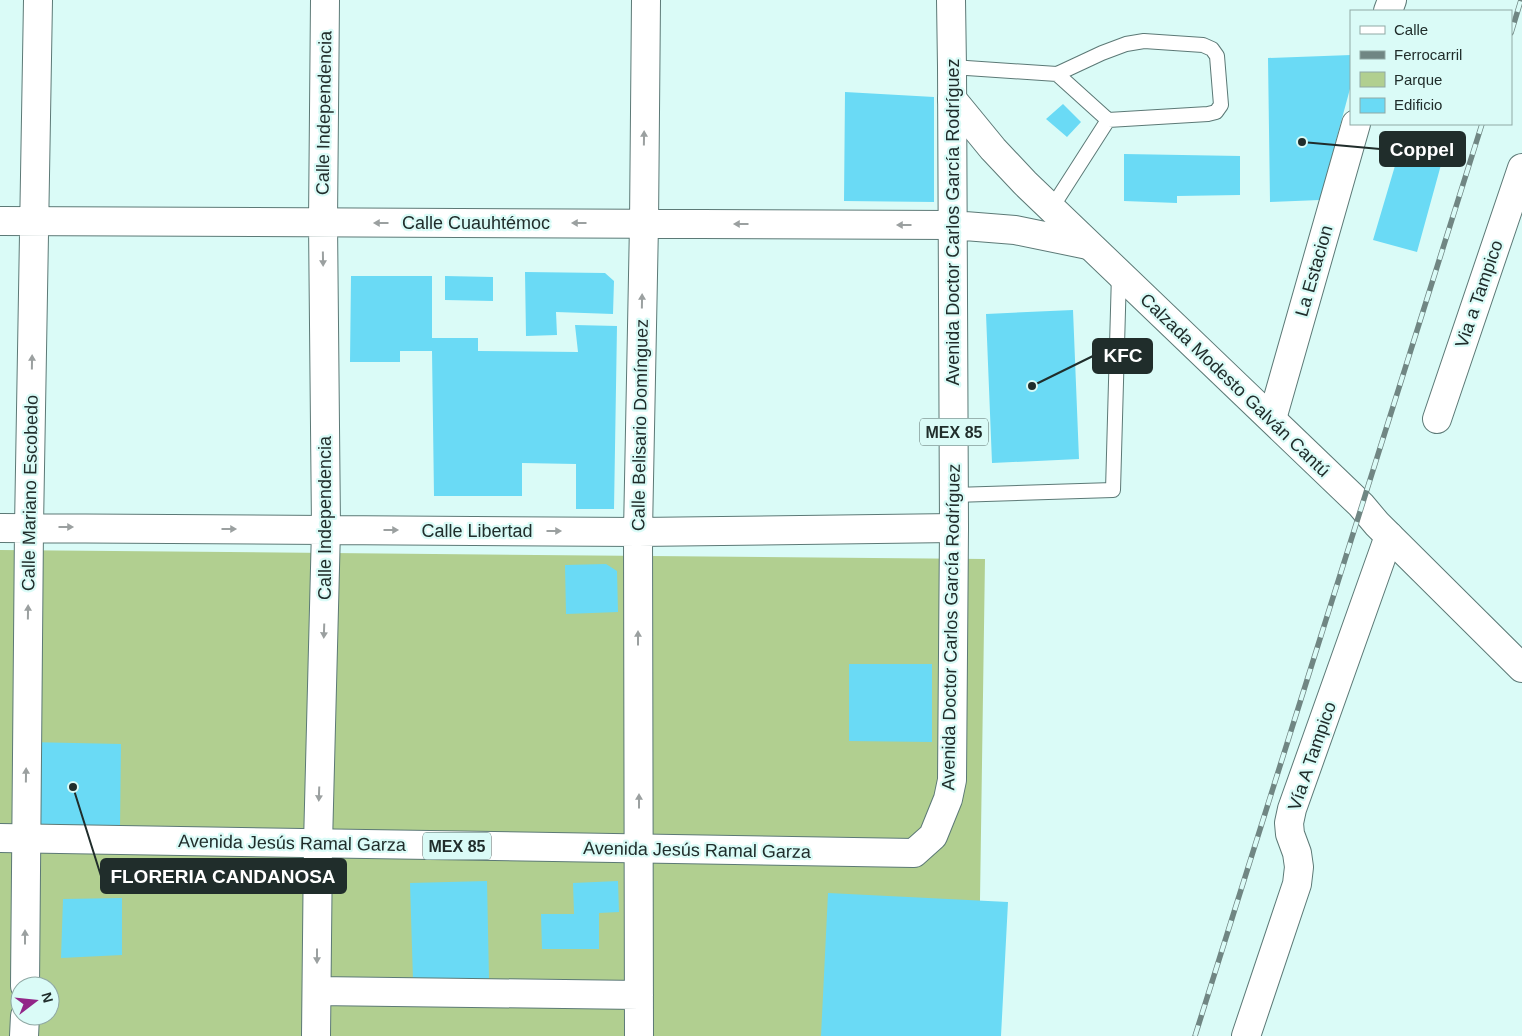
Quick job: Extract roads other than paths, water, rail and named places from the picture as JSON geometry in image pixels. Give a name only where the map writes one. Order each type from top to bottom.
[{"type":"street","name":"Calle Mariano Escobedo","points":[[24,976],[13,839],[29,527],[38,0]]},
{"type":"street","name":"Calle Independencia","points":[[316,1036],[318,844],[326,529],[323,222],[326,0]]},
{"type":"street","name":"Calle Belisario Domínguez","points":[[639,1036],[638,532],[646,0]]},
{"type":"street","name":"Avenida Doctor Carlos García Rodríguez","points":[[914,853],[934,836],[948,799],[952,780],[954,495],[951,0]]},
{"type":"street","name":"Calzada Modesto Galván Cantú","points":[[952,98],[993,149],[1050,209],[1361,505],[1389,536],[1522,668]]},
{"type":"street","name":"La Estacion","points":[[1272,419],[1356,125]]},
{"type":"street","name":"Via a Tampico","points":[[1437,420],[1520,179]]},
{"type":"street","name":"Calle Cuauhtémoc","points":[[0,221],[952,225],[1015,230],[1088,245]]},
{"type":"street","name":"Calle Libertad","points":[[0,528],[638,532],[954,528]]},
{"type":"street","name":"Vía A Tampico","points":[[1246,1036],[1297,884],[1299,867],[1289,823],[1292,809],[1389,536]]},
{"type":"street","name":"Avenida Jesús Ramal Garza","points":[[13,839],[914,853]]},
{"type":"street","points":[[317,991],[639,995]]},
{"type":"lane","points":[[952,66],[1057,74],[1126,44],[1144,41],[1203,45],[1212,50],[1217,56],[1221,104],[1216,112],[1208,114],[1108,120],[1057,74]]},
{"type":"lane","points":[[1050,209],[1108,120]]},
{"type":"lane","points":[[954,495],[1113,490],[1119,273]]},
{"type":"railway","points":[[1512,30],[1521,0]]},
{"type":"railway","points":[[1195,1036],[1482,125]]},
{"type":"place","name":"Coppel","points":[[1302,142]]},
{"type":"place","name":"KFC","points":[[1032,386]]},
{"type":"place","name":"FLORERIA CANDANOSA","points":[[73,787]]}]
